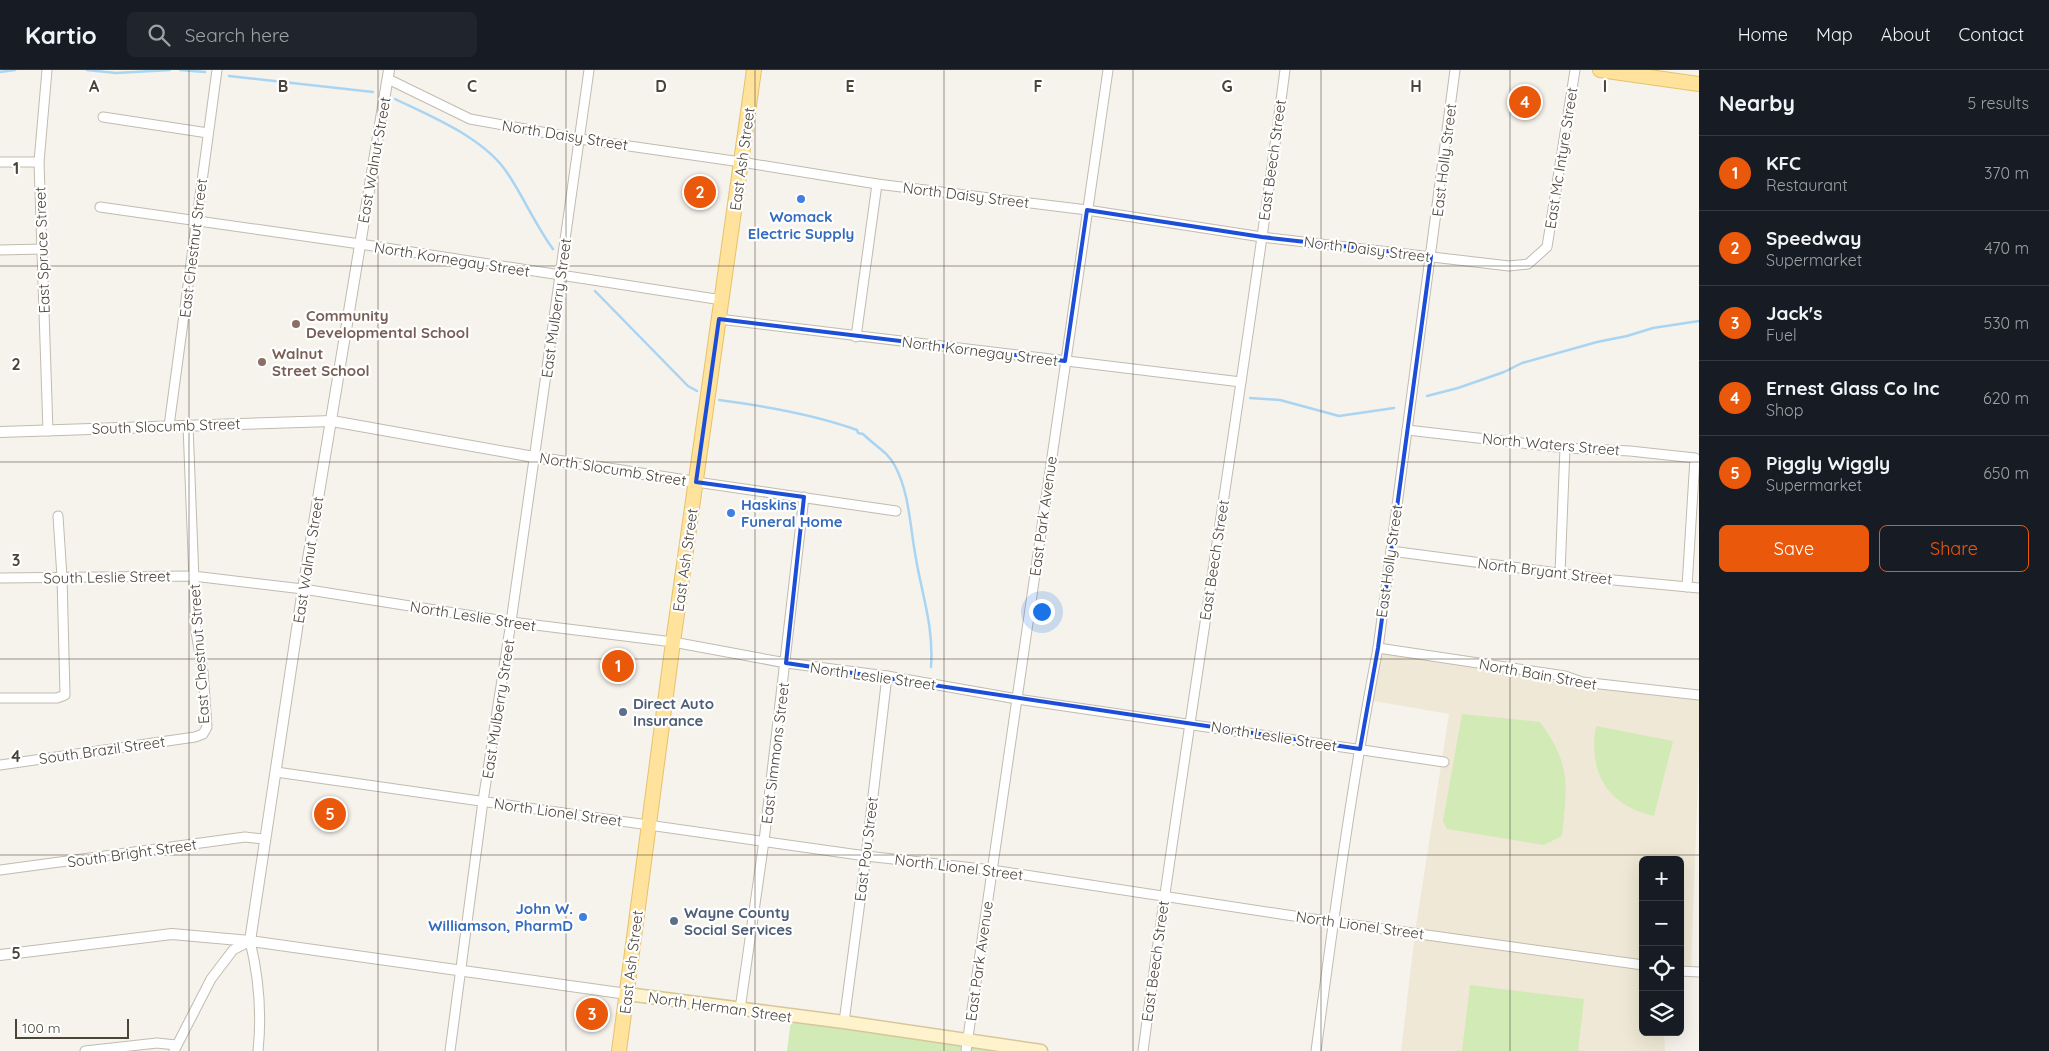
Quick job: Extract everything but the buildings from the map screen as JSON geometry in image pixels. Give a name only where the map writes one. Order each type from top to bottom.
[{"type":"main road","name":"East Ash Street","points":[[619,1051],[673,642],[754,70]]},
{"type":"main road","points":[[1600,70],[1699,84]]},
{"type":"main road","name":"North Herman Street","points":[[627,994],[844,1022],[966,1046],[1041,1051]]},
{"type":"street","name":"East Spruce Street","points":[[47,70],[39,162],[48,431]]},
{"type":"street","name":"East Chestnut Street","points":[[169,426],[217,70]]},
{"type":"street","name":"East Mulberry Street","points":[[450,1051],[459,971],[483,801],[511,622],[589,70]]},
{"type":"street","name":"East Park Avenue","points":[[966,1046],[1108,70]]},
{"type":"street","name":"East Beech Street","points":[[1143,1051],[1285,70]]},
{"type":"street","name":"East Holly Street","points":[[1316,1051],[1333,922],[1378,648],[1455,70]]},
{"type":"street","name":"East Mc Intyre Street","points":[[1547,247],[1575,70]]},
{"type":"street","name":"North Daisy Street","points":[[389,75],[470,119],[580,139],[877,184],[1087,210],[1262,236],[1509,266],[1528,264],[1547,247]]},
{"type":"street","name":"East Walnut Street","points":[[258,1051],[261,1019],[260,994],[256,964],[250,941],[303,589],[389,75]]},
{"type":"street","points":[[103,117],[208,133]]},
{"type":"street","points":[[0,162],[39,162]]},
{"type":"street","points":[[856,337],[877,184]]},
{"type":"street","name":"North Kornegay Street","points":[[100,207],[360,244],[722,300]]},
{"type":"street","points":[[0,250],[43,249]]},
{"type":"street","name":"North Kornegay Street","points":[[719,319],[1241,382]]},
{"type":"street","name":"South Slocumb Street","points":[[0,432],[332,421]]},
{"type":"street","name":"North Slocumb Street","points":[[332,421],[534,457],[896,511]]},
{"type":"street","name":"East Chestnut Street","points":[[188,425],[196,632],[203,672],[207,727],[203,734]]},
{"type":"street","name":"North Waters Street","points":[[1407,430],[1565,448],[1630,451],[1695,458],[1687,587]]},
{"type":"street","points":[[1560,573],[1565,448]]},
{"type":"street","name":"East Simmons Street","points":[[740,1009],[764,841],[804,497]]},
{"type":"street","points":[[0,698],[57,698],[65,694],[62,577],[58,516]]},
{"type":"street","name":"North Bryant Street","points":[[1391,551],[1560,573],[1699,588]]},
{"type":"street","name":"South Leslie Street","points":[[0,578],[193,576],[303,589]]},
{"type":"street","name":"North Leslie Street","points":[[303,589],[511,622],[673,642],[786,663],[887,676],[1017,699],[1444,762]]},
{"type":"street","name":"North Bain Street","points":[[1378,648],[1565,676],[1582,682],[1699,695]]},
{"type":"street","name":"East Pou Street","points":[[844,1022],[887,676]]},
{"type":"street","name":"South Brazil Street","points":[[0,765],[195,737],[203,734]]},
{"type":"street","name":"North Lionel Street","points":[[276,772],[866,856],[992,870],[1333,922],[1639,964]]},
{"type":"street","name":"South Bright Street","points":[[0,870],[245,837],[264,839]]},
{"type":"street","name":"North Herman Street","points":[[0,955],[172,934],[250,941],[627,994]]},
{"type":"street","points":[[85,1051],[157,1043],[175,1048],[211,979],[233,950],[250,941]]},
{"type":"street","points":[[1684,970],[1699,972]]},
{"type":"highlighted area","points":[[1087,210],[1262,237],[1431,256],[1378,648],[1360,749],[786,663],[804,497],[696,482],[719,319],[1065,361]]},
{"type":"shaded area","points":[[1378,648],[1699,695],[1699,750],[1691,972],[1684,971],[1684,856],[1639,856],[1639,1036],[1664,1036],[1665,1051],[1401,1051],[1415,933],[1449,714],[1368,700]]},
{"type":"green space","points":[[1462,714],[1540,722],[1558,751],[1565,776],[1566,789],[1562,836],[1544,845],[1447,829],[1443,821]]},
{"type":"green space","points":[[1596,726],[1673,741],[1654,816],[1624,804],[1604,784],[1598,772],[1595,758]]},
{"type":"green space","points":[[1470,985],[1584,999],[1578,1051],[1462,1051]]},
{"type":"green space","points":[[791,1020],[1041,1051],[787,1051]]},
{"type":"waterway","points":[[0,72],[15,70]]},
{"type":"waterway","points":[[87,70],[116,73],[170,70]]},
{"type":"waterway","points":[[180,70],[205,72]]},
{"type":"waterway","points":[[229,76],[373,92]]},
{"type":"waterway","points":[[395,99],[441,121],[472,139],[498,161],[514,183],[553,249]]},
{"type":"waterway","points":[[595,291],[688,386],[697,391]]},
{"type":"waterway","points":[[1427,396],[1458,388],[1504,372],[1522,363],[1597,342],[1653,328],[1699,321]]},
{"type":"waterway","points":[[1250,398],[1280,400],[1339,416],[1394,408]]},
{"type":"waterway","points":[[719,400],[789,411],[840,424],[863,434],[889,457],[900,476],[906,498],[929,623],[931,667]]},
{"type":"place","name":"Ernest Glass Co Inc","points":[[1525,102]]},
{"type":"place","name":"Speedway","points":[[700,192]]},
{"type":"place","name":"Womack Electric Supply","points":[[801,199]]},
{"type":"place","name":"Community Developmental School","points":[[296,324]]},
{"type":"place","name":"Walnut Street School","points":[[262,362]]},
{"type":"place","name":"Haskins Funeral Home","points":[[731,513]]},
{"type":"place","name":"KFC","points":[[618,666]]},
{"type":"place","name":"Direct Auto Insurance","points":[[623,712]]},
{"type":"place","name":"Piggly Wiggly","points":[[330,814]]},
{"type":"place","name":"John W. Williamson, PharmD","points":[[583,917]]},
{"type":"place","name":"Wayne County Social Services","points":[[674,921]]},
{"type":"place","name":"Jack's","points":[[592,1014]]}]
